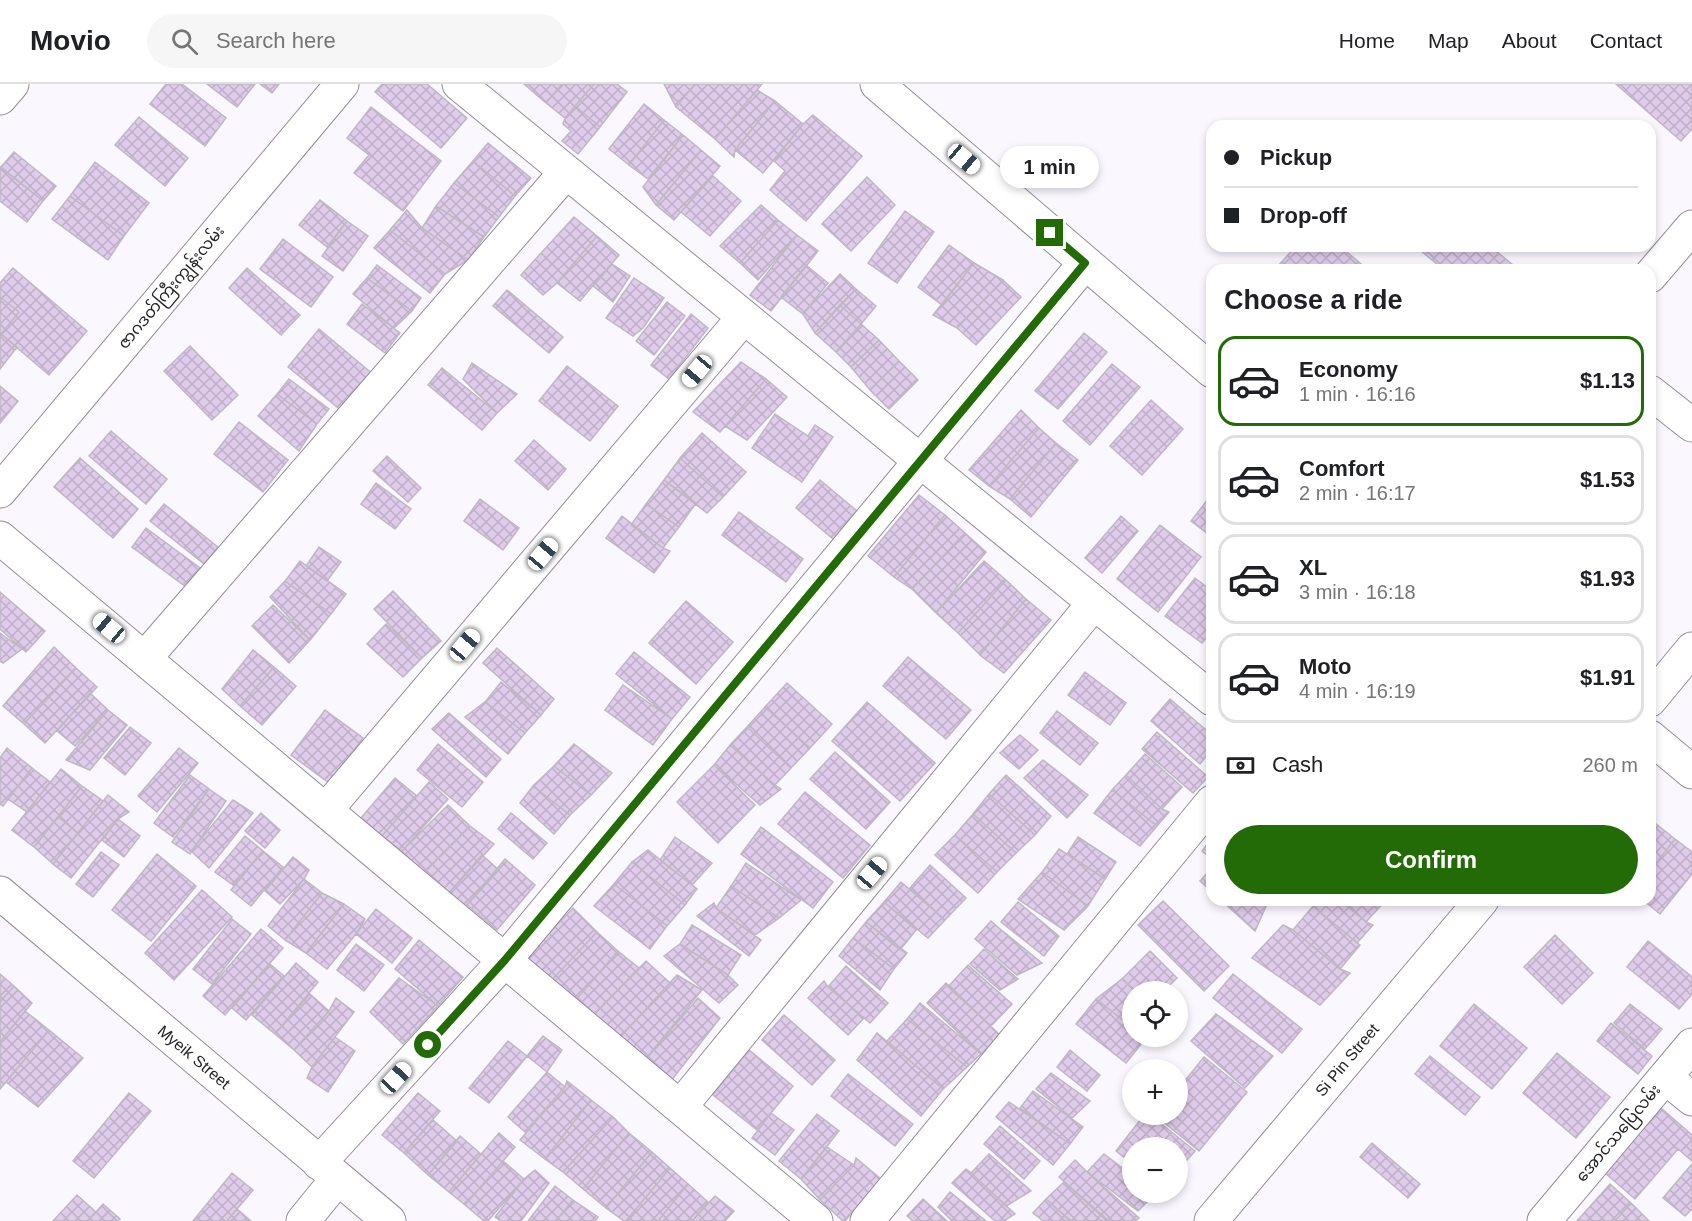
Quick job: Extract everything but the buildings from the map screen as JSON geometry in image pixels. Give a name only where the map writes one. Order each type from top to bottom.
[{"type":"street","points":[[0,98],[12,84]]},
{"type":"street","name":"ဇာဂဒတ်ကြီးကျွန်းလမ်း","points":[[0,491],[342,84]]},
{"type":"street","points":[[459,84],[1206,694]]},
{"type":"street","points":[[878,84],[1206,366]]},
{"type":"street","points":[[145,658],[566,172]]},
{"type":"street","points":[[1656,269],[1692,227]]},
{"type":"street","points":[[303,1221],[329,1171],[922,462],[1085,263]]},
{"type":"street","points":[[326,810],[744,317]]},
{"type":"street","points":[[1656,397],[1692,425]]},
{"type":"street","points":[[0,538],[816,1221]]},
{"type":"street","points":[[680,1107],[1094,603]]},
{"type":"street","points":[[1656,693],[1692,649]]},
{"type":"street","points":[[1656,743],[1692,772]]},
{"type":"street","points":[[867,1221],[1206,809]]},
{"type":"street","name":"Myeik Street","points":[[0,893],[389,1221]]},
{"type":"street","name":"Si Pin Street","points":[[1211,1221],[1477,906]]},
{"type":"street","name":"အောင်သပြေလမ်း","points":[[1544,1221],[1692,1045]]},
{"type":"street","points":[[1665,1077],[1692,1100]]},
{"type":"route","points":[[428,1045],[505,960],[1085,263],[1050,233]]}]
